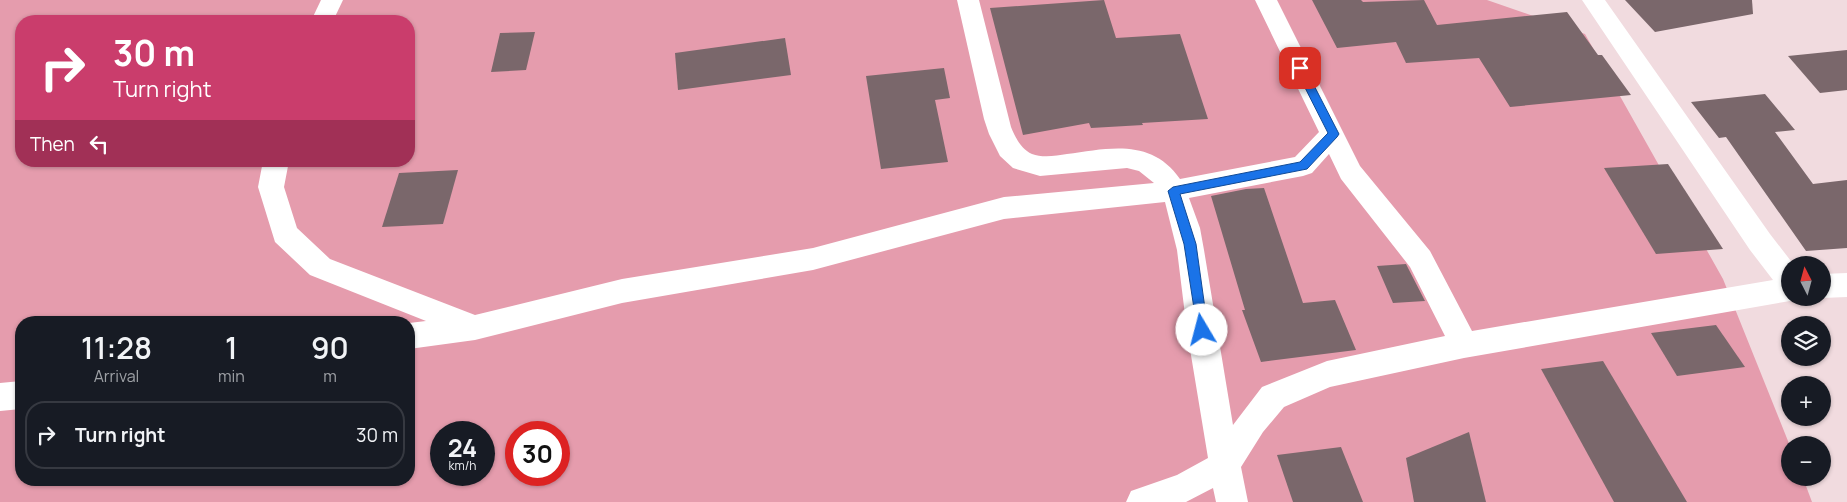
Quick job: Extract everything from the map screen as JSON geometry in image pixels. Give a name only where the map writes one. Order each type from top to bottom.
[{"type":"street","points":[[325,15],[332,0]]},
{"type":"street","points":[[968,0],[999,128],[1009,150],[1025,163],[1040,166],[1123,157],[1144,162],[1162,174],[1173,191],[1190,244],[1202,330],[1232,502]]},
{"type":"street","points":[[1266,0],[1334,134],[1350,172],[1420,259],[1464,345]]},
{"type":"street","points":[[1593,0],[1754,234],[1781,270]]},
{"type":"street","points":[[415,335],[475,328],[622,291],[813,259],[1004,208],[1173,191],[1303,166],[1334,134]]},
{"type":"street","points":[[275,167],[271,187],[285,234],[320,267],[475,328]]},
{"type":"street","points":[[1831,286],[1847,285]]},
{"type":"street","points":[[1142,502],[1185,487],[1225,465],[1252,422],[1273,397],[1326,374],[1464,345],[1781,291]]},
{"type":"street","points":[[0,397],[15,396]]},
{"type":"shaded area","points":[[0,0],[1487,0],[1585,34],[1723,279],[1786,436],[1781,436],[1781,486],[1806,486],[1812,502],[0,502]]},
{"type":"building","points":[[1104,0],[1116,38],[1180,34],[1208,119],[1091,128],[1089,123],[1023,135],[990,8]]},
{"type":"building","points":[[1312,0],[1361,0],[1363,2],[1424,0],[1437,25],[1567,12],[1598,55],[1602,55],[1631,95],[1510,107],[1479,58],[1406,63],[1396,42],[1337,48]]},
{"type":"building","points":[[1625,0],[1752,0],[1753,14],[1655,32]]},
{"type":"building","points":[[535,32],[526,70],[491,72],[500,33]]},
{"type":"building","points":[[785,38],[791,75],[678,90],[675,53]]},
{"type":"building","points":[[1847,50],[1847,90],[1820,93],[1788,56]]},
{"type":"building","points":[[944,68],[950,98],[935,100],[948,162],[881,169],[866,76]]},
{"type":"building","points":[[1765,94],[1795,130],[1775,132],[1813,184],[1847,180],[1847,248],[1806,251],[1726,137],[1719,138],[1691,102]]},
{"type":"building","points":[[1668,164],[1723,249],[1656,254],[1604,168]]},
{"type":"building","points":[[458,170],[443,224],[382,227],[399,173]]},
{"type":"building","points":[[1264,188],[1303,303],[1335,300],[1356,350],[1261,362],[1242,310],[1245,310],[1211,196],[1246,189]]},
{"type":"building","points":[[1406,264],[1425,301],[1393,303],[1377,266]]},
{"type":"building","points":[[1716,325],[1745,367],[1677,376],[1651,333]]},
{"type":"building","points":[[1603,361],[1687,502],[1614,502],[1541,369]]},
{"type":"building","points":[[1469,432],[1486,502],[1414,502],[1406,458]]},
{"type":"building","points":[[1341,447],[1363,502],[1293,502],[1277,455]]},
{"type":"route","points":[[1202,330],[1190,244],[1173,191],[1303,166],[1334,134],[1300,68]]}]
